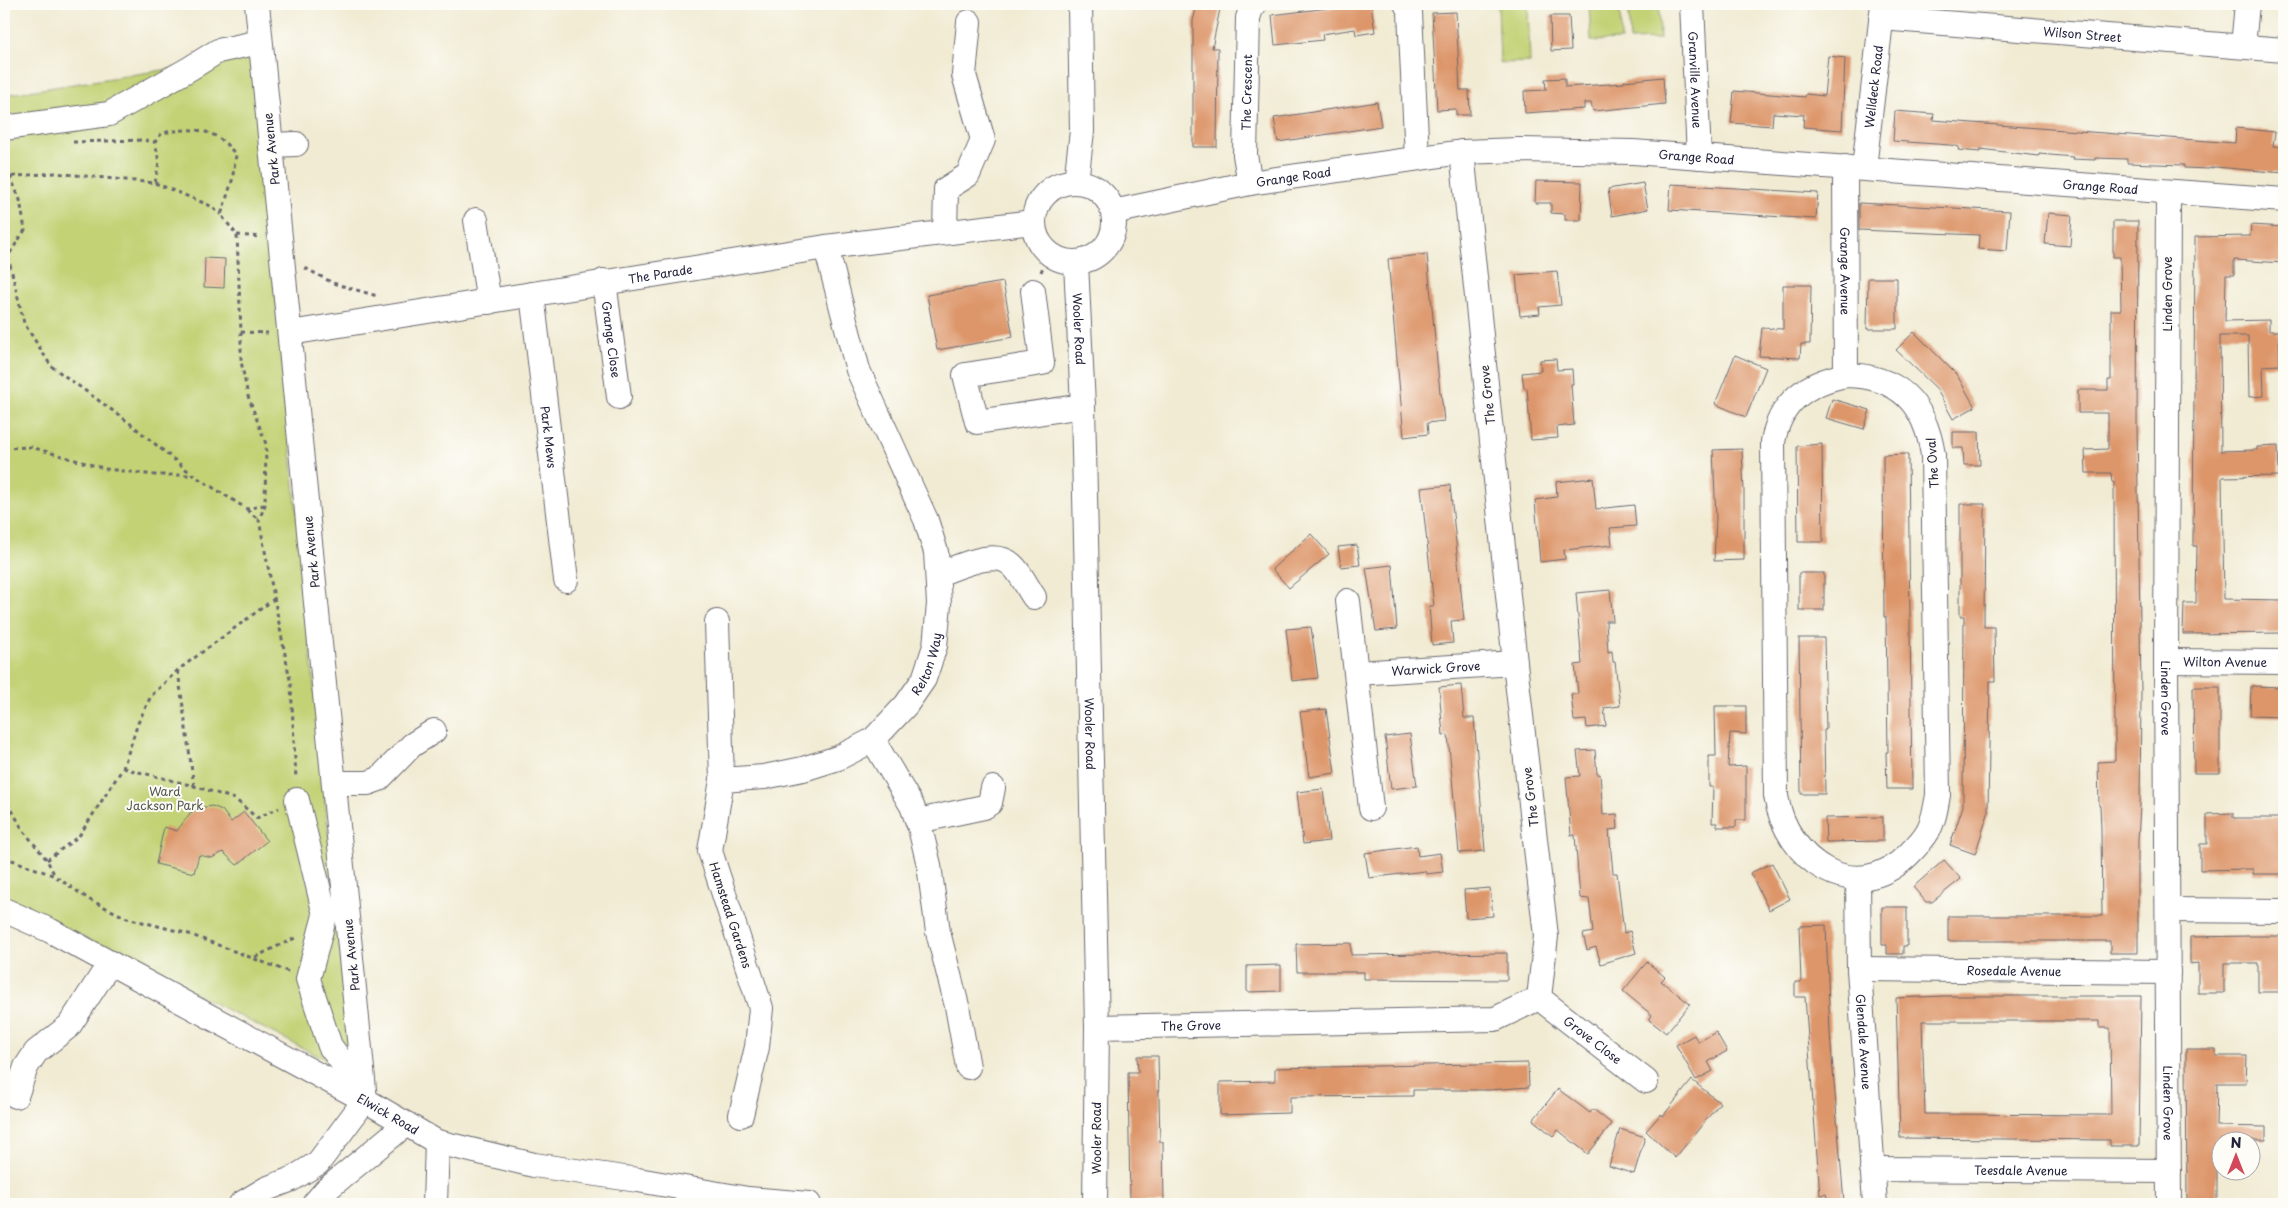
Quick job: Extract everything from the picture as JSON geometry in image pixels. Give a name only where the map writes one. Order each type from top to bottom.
[{"type":"street","name":"Park Avenue","points":[[256,4],[364,1096]]},
{"type":"street","points":[[1076,182],[1082,131],[1080,4]]},
{"type":"street","name":"The Crescent","points":[[1250,182],[1245,155],[1248,18],[1255,4]]},
{"type":"street","points":[[1406,4],[1410,12],[1417,158]]},
{"type":"street","name":"Granville Avenue","points":[[1692,4],[1699,157]]},
{"type":"street","points":[[2243,46],[2247,4]]},
{"type":"street","name":"Wilson Street","points":[[1882,11],[2284,50]]},
{"type":"street","name":"Welldeck Road","points":[[1855,168],[1882,11]]},
{"type":"street","points":[[945,232],[946,189],[968,175],[983,140],[964,75],[969,22]]},
{"type":"street","points":[[4,128],[109,114],[189,70],[218,51],[260,42]]},
{"type":"street","points":[[271,146],[296,144]]},
{"type":"street","name":"Grange Road","points":[[1113,212],[1250,182],[1417,158],[1462,152],[1576,149],[2284,200]]},
{"type":"street","name":"The Grove","points":[[1097,1027],[1495,1019],[1539,998],[1546,936],[1515,663],[1462,152]]},
{"type":"street","name":"Grange Avenue","points":[[1846,375],[1855,168]]},
{"type":"street","points":[[1076,182],[1094,187],[1104,196],[1113,212],[1114,231],[1105,248],[1094,258],[1076,263],[1061,261],[1048,254],[1036,238],[1033,222],[1040,200],[1050,190],[1062,184],[1076,182]]},
{"type":"street","name":"Linden Grove","points":[[2168,193],[2166,661],[2169,1204]]},
{"type":"street","points":[[476,220],[489,302]]},
{"type":"street","name":"The Parade","points":[[290,333],[489,302],[604,281],[826,247],[1033,222]]},
{"type":"street","name":"Relton Way","points":[[826,247],[858,370],[926,520],[936,552],[939,604],[935,646],[924,678],[906,706],[873,740]]},
{"type":"street","name":"Wooler Road","points":[[1076,263],[1083,406],[1097,1027],[1096,1204]]},
{"type":"street","name":"Grange Close","points":[[604,281],[619,397]]},
{"type":"street","points":[[1033,291],[1042,363],[965,375],[977,422],[1083,406]]},
{"type":"street","name":"Park Mews","points":[[532,294],[566,580]]},
{"type":"street","name":"The Oval","points":[[1846,375],[1866,375],[1887,382],[1905,395],[1927,424],[1934,455],[1938,795],[1928,831],[1917,846],[1903,860],[1888,870],[1875,876],[1858,878],[1844,876],[1823,868],[1804,854],[1787,832],[1779,811],[1776,796],[1773,442],[1779,420],[1789,405],[1802,392],[1823,380],[1846,375]]},
{"type":"street","points":[[938,574],[982,560],[999,559],[1013,566],[1034,598]]},
{"type":"street","points":[[1348,601],[1371,808]]},
{"type":"street","points":[[717,622],[722,780],[764,777],[803,769],[838,758],[873,740],[900,783],[918,821],[929,865],[938,932],[957,1006],[968,1067]]},
{"type":"street","name":"Wilton Avenue","points":[[2166,661],[2284,662]]},
{"type":"street","name":"Warwick Grove","points":[[1357,673],[1515,663]]},
{"type":"street","points":[[334,783],[368,783],[378,779],[401,755],[434,731]]},
{"type":"street","name":"Hamstead Gardens","points":[[722,780],[710,851],[761,1008],[757,1047],[741,1115]]},
{"type":"street","points":[[918,821],[984,807],[990,803],[993,788]]},
{"type":"street","points":[[242,1204],[266,1189],[292,1179],[318,1162],[364,1096],[330,1046],[308,980],[325,916],[297,800]]},
{"type":"street","name":"Glendale Avenue","points":[[1858,878],[1860,969],[1875,1204]]},
{"type":"street","name":"Elwick Road","points":[[4,910],[51,931],[364,1096],[437,1142],[534,1165],[638,1180],[747,1202],[809,1204]]},
{"type":"street","points":[[2168,910],[2284,911]]},
{"type":"street","points":[[16,1096],[26,1067],[36,1052],[69,1026],[110,963]]},
{"type":"street","name":"Rosedale Avenue","points":[[1860,969],[2168,972]]},
{"type":"street","name":"Grove Close","points":[[1539,998],[1646,1081]]},
{"type":"street","points":[[314,1204],[326,1190],[406,1124]]},
{"type":"street","points":[[434,1204],[437,1142]]},
{"type":"street","name":"Teesdale Avenue","points":[[1872,1168],[2169,1171]]},
{"type":"path","points":[[155,183],[159,162],[155,142],[162,133],[186,129],[211,132],[227,144],[236,155],[232,181],[221,216]]},
{"type":"path","points":[[67,142],[142,140],[155,142]]},
{"type":"path","points":[[4,177],[55,173],[155,183],[211,206],[237,235],[241,332],[240,361],[248,396],[266,444],[264,505],[259,520],[291,685],[297,800],[257,818],[235,799],[194,786],[123,768]]},
{"type":"path","points":[[10,176],[20,200],[25,230],[6,257],[24,323],[51,366],[127,421],[193,475],[247,509],[259,520]]},
{"type":"path","points":[[237,235],[255,238],[265,236]]},
{"type":"path","points":[[302,266],[333,283],[351,290],[385,297]]},
{"type":"path","points":[[241,332],[290,333]]},
{"type":"path","points":[[4,448],[31,447],[106,468],[154,475],[193,475]]},
{"type":"path","points":[[247,509],[264,505]]},
{"type":"path","points":[[47,860],[79,836],[123,768],[138,723],[151,696],[178,670],[274,599]]},
{"type":"path","points":[[178,670],[194,786]]},
{"type":"path","points":[[4,796],[23,830],[47,860],[55,876]]},
{"type":"path","points":[[4,857],[55,876],[90,900],[127,918],[190,934],[254,957],[308,980]]},
{"type":"path","points":[[254,957],[322,925]]},
{"type":"green space","points":[[1498,4],[1528,4],[1530,62],[1500,63]]},
{"type":"green space","points":[[1589,4],[1620,4],[1621,40],[1591,41]]},
{"type":"green space","points":[[1628,4],[1659,4],[1660,39],[1630,40]]},
{"type":"green space","name":"Ward Jackson Park","points":[[252,56],[352,1073],[4,897],[4,95]]},
{"type":"building","points":[[1197,4],[1221,4],[1212,48],[1218,48],[1217,147],[1193,147],[1193,21]]},
{"type":"building","points":[[1371,4],[1375,32],[1356,35],[1355,29],[1322,34],[1323,40],[1275,45],[1272,15]]},
{"type":"building","points":[[1456,12],[1460,90],[1469,90],[1470,115],[1456,115],[1456,109],[1437,110],[1432,13]]},
{"type":"building","points":[[1550,16],[1569,16],[1571,50],[1551,51]]},
{"type":"building","points":[[1828,56],[1845,58],[1842,130],[1803,127],[1804,115],[1773,113],[1772,126],[1731,123],[1734,91],[1805,97],[1806,94],[1824,96]]},
{"type":"building","points":[[1663,77],[1665,104],[1593,111],[1591,103],[1584,103],[1584,109],[1525,113],[1524,91],[1546,90],[1545,79],[1565,78],[1565,87],[1624,83],[1624,81]]},
{"type":"building","points":[[1377,102],[1381,126],[1278,142],[1274,118]]},
{"type":"building","points":[[1895,111],[1934,114],[1933,120],[2235,143],[2236,128],[2275,132],[2273,146],[2284,147],[2284,173],[2215,167],[2208,169],[2184,168],[2184,165],[2127,163],[2127,159],[2072,159],[2073,157],[2039,154],[2039,156],[1980,149],[1980,152],[1958,150],[1959,147],[1950,145],[1893,141]]},
{"type":"building","points":[[1536,181],[1582,182],[1581,220],[1565,220],[1565,214],[1551,213],[1551,203],[1535,203]]},
{"type":"building","points":[[1643,183],[1648,209],[1612,216],[1608,189]]},
{"type":"building","points":[[1671,184],[1818,193],[1816,219],[1669,210]]},
{"type":"building","points":[[1859,203],[2010,211],[2007,251],[1978,249],[1979,235],[1859,230]]},
{"type":"building","points":[[2048,213],[2072,215],[2070,246],[2045,244]]},
{"type":"building","points":[[2113,221],[2138,221],[2137,424],[2141,691],[2138,953],[2110,953],[2110,941],[1948,941],[1948,916],[2102,916],[2098,762],[2115,761],[2114,482],[2112,482],[2111,473],[2086,473],[2085,450],[2108,449],[2108,413],[2078,413],[2078,390],[2108,390],[2108,380],[2111,380],[2111,310],[2121,310],[2120,257],[2113,257]]},
{"type":"building","points":[[2251,225],[2284,227],[2284,263],[2234,260],[2234,275],[2226,275],[2225,321],[2269,320],[2269,331],[2279,331],[2280,365],[2263,366],[2264,396],[2249,397],[2248,336],[2220,336],[2221,451],[2257,450],[2257,447],[2278,446],[2279,476],[2222,477],[2224,599],[2284,600],[2284,633],[2183,634],[2184,603],[2196,603],[2197,546],[2193,546],[2195,237],[2250,236]]},
{"type":"building","points":[[1427,254],[1444,421],[1427,423],[1428,434],[1404,437],[1388,259]]},
{"type":"building","points":[[205,258],[225,259],[224,288],[204,287]]},
{"type":"building","points":[[1557,271],[1561,305],[1539,307],[1540,314],[1520,316],[1516,275]]},
{"type":"building","points":[[1868,278],[1897,278],[1897,329],[1867,329]]},
{"type":"building","points":[[1003,282],[1013,337],[937,350],[927,295]]},
{"type":"building","points":[[1783,285],[1811,285],[1810,344],[1801,344],[1800,358],[1759,356],[1762,328],[1783,329]]},
{"type":"building","points":[[1914,332],[1957,375],[1975,407],[1953,419],[1936,388],[1896,350]]},
{"type":"building","points":[[1735,355],[1766,368],[1746,417],[1715,404]]},
{"type":"building","points":[[1556,359],[1557,370],[1572,369],[1573,384],[1571,384],[1574,425],[1557,427],[1558,438],[1531,440],[1527,388],[1524,388],[1522,373],[1541,371],[1540,360]]},
{"type":"building","points":[[1832,399],[1870,410],[1864,429],[1826,418]]},
{"type":"building","points":[[1953,432],[1979,432],[1980,465],[1964,465],[1963,448],[1953,448]]},
{"type":"building","points":[[1822,444],[1823,542],[1798,542],[1797,446]]},
{"type":"building","points":[[1742,449],[1744,560],[1714,561],[1716,518],[1713,450]]},
{"type":"building","points":[[1908,454],[1912,789],[1887,789],[1883,455]]},
{"type":"building","points":[[1593,478],[1596,509],[1634,505],[1636,526],[1610,528],[1612,545],[1564,550],[1565,559],[1540,562],[1535,500],[1557,497],[1556,482]]},
{"type":"building","points":[[1450,485],[1464,620],[1451,621],[1453,643],[1432,645],[1429,606],[1434,606],[1421,488]]},
{"type":"building","points":[[1960,504],[1985,504],[1984,627],[1994,627],[1995,681],[1990,681],[1988,814],[1975,854],[1950,845],[1963,806],[1964,616],[1960,616]]},
{"type":"building","points":[[1311,534],[1329,554],[1289,588],[1272,569]]},
{"type":"building","points":[[1357,545],[1360,565],[1341,567],[1338,547]]},
{"type":"building","points":[[1392,565],[1397,629],[1376,631],[1366,568]]},
{"type":"building","points":[[1799,573],[1824,573],[1824,610],[1799,610]]},
{"type":"building","points":[[1610,590],[1613,621],[1606,621],[1608,652],[1612,651],[1613,662],[1615,662],[1620,706],[1604,708],[1606,726],[1587,728],[1586,720],[1574,721],[1571,694],[1578,694],[1575,665],[1582,664],[1576,593]]},
{"type":"building","points":[[1311,627],[1318,678],[1292,681],[1286,629]]},
{"type":"building","points":[[1799,638],[1824,638],[1825,794],[1801,794]]},
{"type":"building","points":[[1461,685],[1464,718],[1474,718],[1485,851],[1459,853],[1448,735],[1443,736],[1439,687]]},
{"type":"building","points":[[2251,686],[2284,687],[2284,717],[2250,716]]},
{"type":"building","points":[[2193,687],[2220,687],[2220,773],[2194,773]]},
{"type":"building","points":[[1715,706],[1746,706],[1746,734],[1730,733],[1728,767],[1746,766],[1746,820],[1736,820],[1736,827],[1717,827],[1717,823],[1712,823],[1713,787],[1709,787],[1709,756],[1716,756]]},
{"type":"building","points":[[1326,709],[1335,773],[1309,777],[1300,712]]},
{"type":"building","points":[[1410,734],[1417,786],[1391,789],[1385,737]]},
{"type":"building","points":[[1595,750],[1597,774],[1600,774],[1603,815],[1617,814],[1618,829],[1609,830],[1613,873],[1617,873],[1624,933],[1630,931],[1636,953],[1601,964],[1596,947],[1587,950],[1583,934],[1593,932],[1589,899],[1580,898],[1575,835],[1571,835],[1566,777],[1580,776],[1577,751]]},
{"type":"building","points":[[1323,789],[1329,841],[1303,844],[1297,792]]},
{"type":"building","points":[[212,806],[222,810],[231,822],[244,812],[267,841],[237,865],[223,852],[212,858],[199,855],[194,873],[156,864],[164,827],[177,831],[190,813],[199,808]]},
{"type":"building","points":[[2233,813],[2233,818],[2284,818],[2284,874],[2253,874],[2253,869],[2200,870],[2200,844],[2207,844],[2207,814]]},
{"type":"building","points":[[1883,817],[1883,841],[1826,842],[1825,818]]},
{"type":"building","points":[[1417,846],[1418,856],[1440,853],[1443,872],[1426,874],[1425,871],[1369,878],[1365,853]]},
{"type":"building","points":[[1944,860],[1961,879],[1932,902],[1926,902],[1913,887]]},
{"type":"building","points":[[1772,863],[1790,899],[1769,910],[1750,873]]},
{"type":"building","points":[[1490,888],[1493,916],[1466,918],[1464,890]]},
{"type":"building","points":[[1882,907],[1907,907],[1907,946],[1903,946],[1903,954],[1887,954],[1887,945],[1882,945]]},
{"type":"building","points":[[1826,925],[1830,1034],[1844,1203],[1829,1204],[1826,1194],[1820,1195],[1805,997],[1795,997],[1795,982],[1801,982],[1799,926]]},
{"type":"building","points":[[2284,936],[2284,992],[2258,992],[2258,963],[2224,963],[2224,993],[2198,993],[2198,963],[2190,964],[2190,937]]},
{"type":"building","points":[[1351,943],[1351,955],[1507,953],[1507,980],[1364,979],[1364,972],[1297,972],[1296,944]]},
{"type":"building","points":[[1647,962],[1665,977],[1661,981],[1690,1004],[1666,1033],[1649,1020],[1652,1015],[1623,991]]},
{"type":"building","points":[[1281,965],[1281,991],[1247,992],[1247,966]]},
{"type":"building","points":[[1943,996],[2141,996],[2139,1146],[2110,1146],[2110,1140],[1900,1138],[1896,998]],"holes":[[[1922,1021],[2100,1021],[2100,1028],[2110,1028],[2111,1115],[1925,1114]]]},
{"type":"building","points":[[1716,1032],[1727,1051],[1708,1062],[1713,1071],[1696,1080],[1676,1045],[1694,1035],[1698,1042]]},
{"type":"building","points":[[2186,1049],[2216,1049],[2216,1056],[2247,1056],[2246,1083],[2217,1083],[2216,1126],[2266,1127],[2266,1140],[2260,1140],[2260,1130],[2210,1130],[2210,1180],[2217,1180],[2217,1204],[2187,1204]]},
{"type":"building","points":[[1137,1056],[1158,1056],[1160,1142],[1163,1142],[1164,1203],[1130,1203],[1128,1072],[1138,1072]]},
{"type":"building","points":[[1528,1063],[1529,1087],[1489,1090],[1413,1090],[1413,1096],[1290,1097],[1290,1113],[1220,1115],[1220,1082],[1275,1081],[1275,1068]]},
{"type":"building","points":[[1692,1080],[1720,1103],[1675,1158],[1646,1131],[1661,1114],[1663,1116]]},
{"type":"building","points":[[1558,1089],[1590,1113],[1593,1109],[1612,1124],[1588,1154],[1558,1130],[1553,1136],[1533,1120]]},
{"type":"building","points":[[1620,1129],[1645,1137],[1634,1174],[1609,1166]]}]
